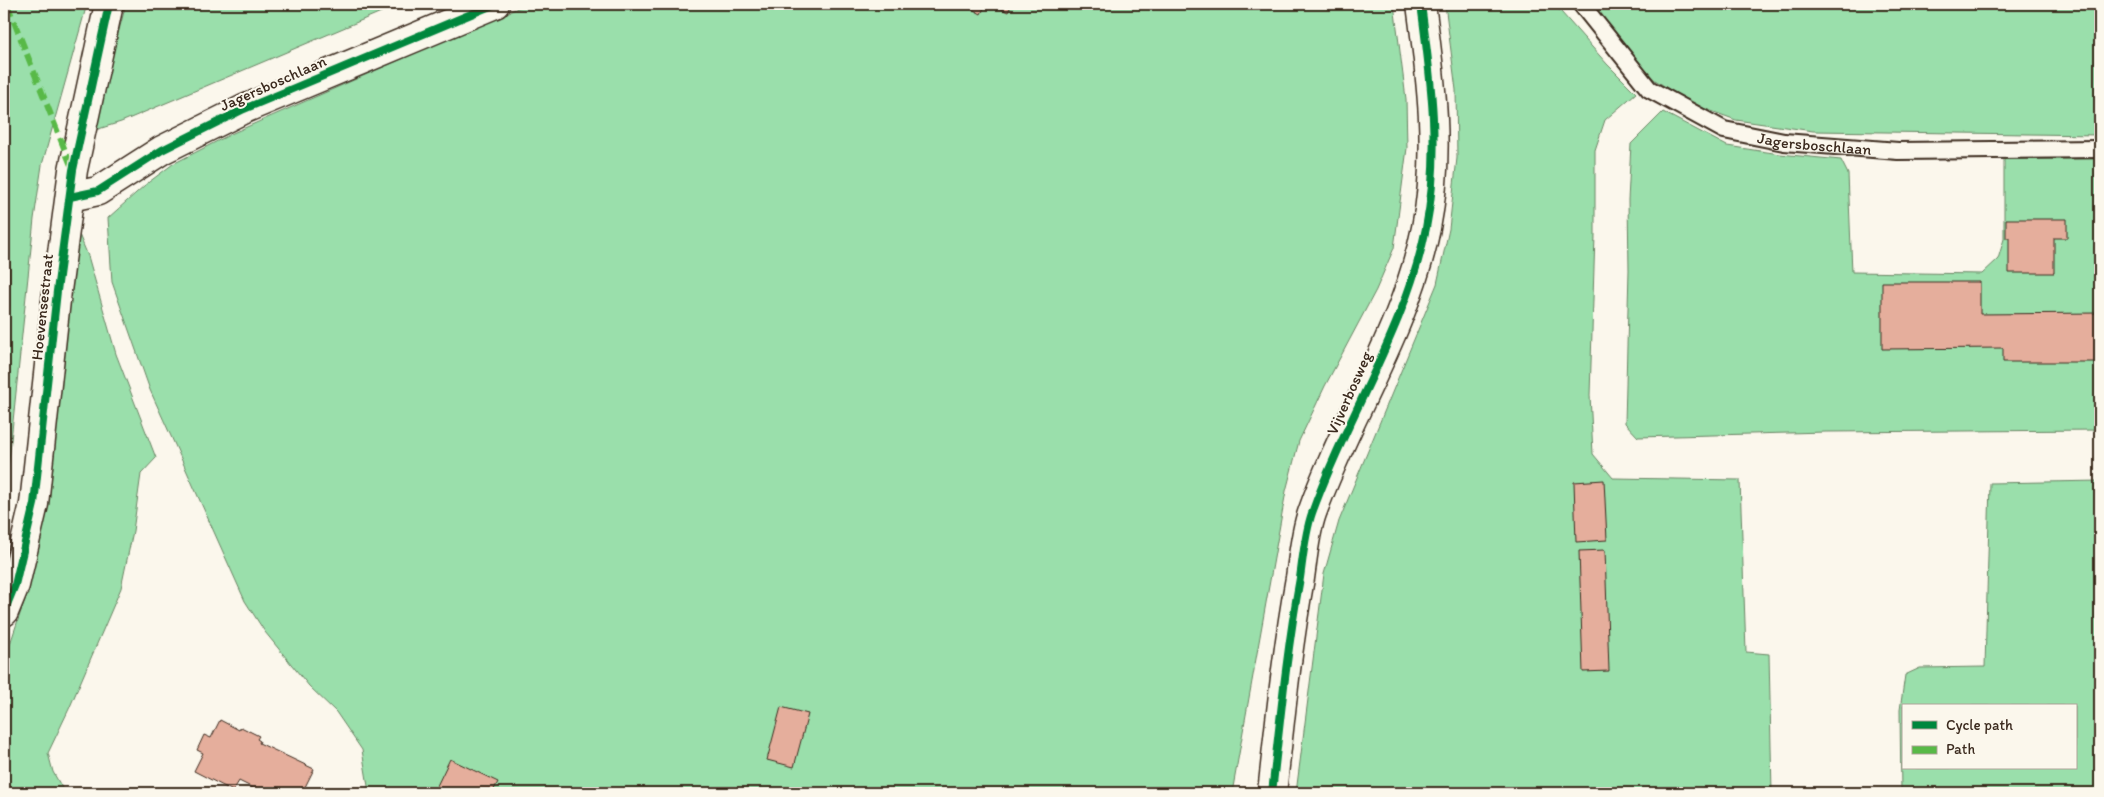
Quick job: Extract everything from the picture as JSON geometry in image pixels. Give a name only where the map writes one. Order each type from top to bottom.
[{"type":"street","name":"Hoevensestraat","points":[[4,612],[15,585],[34,504],[56,301],[73,170],[108,4]]},
{"type":"street","name":"Jagersboschlaan","points":[[70,197],[98,191],[162,150],[244,110],[495,4]]},
{"type":"street","name":"Vijverbosweg","points":[[1272,793],[1290,631],[1312,515],[1345,433],[1392,330],[1412,278],[1426,228],[1434,150],[1434,112],[1421,4]]},
{"type":"lane","name":"Jagersboschlaan","points":[[1581,4],[1649,89],[1724,130],[1784,142],[1898,151],[2100,149]]},
{"type":"green space","points":[[4,4],[87,4],[42,165],[34,219],[4,508]]},
{"type":"green space","points":[[126,4],[400,4],[121,122],[92,131]]},
{"type":"green space","points":[[527,4],[1394,4],[1406,99],[1407,148],[1394,248],[1376,290],[1325,386],[1299,441],[1286,491],[1232,793],[365,793],[368,786],[362,750],[336,712],[309,686],[265,632],[245,601],[150,390],[112,282],[108,218],[145,185],[173,164],[233,133]]},
{"type":"green space","points":[[1445,4],[1554,4],[1607,64],[1636,93],[1605,120],[1595,150],[1595,235],[1590,395],[1593,454],[1613,478],[1740,480],[1746,652],[1769,654],[1772,793],[1296,793],[1324,574],[1339,521],[1437,284],[1449,229],[1457,158],[1456,90]]},
{"type":"green space","points":[[1584,4],[2100,4],[2100,135],[1813,131],[1736,120],[1692,104],[1655,80]]},
{"type":"green space","points":[[1663,112],[1727,146],[1841,160],[1848,174],[1852,272],[1982,274],[1998,259],[2004,239],[2004,159],[2100,159],[2100,430],[1826,432],[1638,437],[1625,423],[1629,270],[1628,200],[1631,144]]},
{"type":"green space","points":[[75,225],[88,256],[116,354],[156,458],[141,474],[133,531],[121,588],[48,753],[53,772],[65,793],[4,793],[4,662],[27,593],[38,547]]},
{"type":"green space","points":[[2100,481],[2100,793],[1901,793],[1900,710],[1905,675],[1920,668],[1985,667],[1990,483]]},
{"type":"building","points":[[963,4],[986,4],[981,14]]},
{"type":"building","points":[[990,4],[1012,4],[1008,12]]},
{"type":"building","points":[[2006,219],[2067,219],[2067,238],[2054,238],[2054,273],[2009,273],[2009,238],[2006,238]]},
{"type":"building","points":[[4,242],[9,242],[9,307],[4,307]]},
{"type":"building","points":[[1882,282],[1980,282],[1980,314],[2100,313],[2100,362],[2003,362],[2003,348],[1882,349]]},
{"type":"building","points":[[1604,480],[1607,540],[1576,542],[1574,482]]},
{"type":"building","points":[[1605,550],[1609,671],[1583,672],[1579,551]]},
{"type":"building","points":[[781,707],[808,714],[794,767],[767,760]]},
{"type":"building","points":[[220,720],[239,730],[241,727],[259,736],[257,739],[260,741],[259,743],[314,769],[302,793],[263,793],[239,781],[233,791],[194,771],[203,753],[197,750],[204,735],[211,738]]},
{"type":"building","points":[[450,759],[498,782],[492,793],[434,792]]},
{"type":"marked path","points":[[7,4],[72,168]]},
{"type":"cycle path","points":[[4,612],[15,585],[34,504],[57,291],[73,170],[109,4]]},
{"type":"cycle path","points":[[70,197],[98,191],[162,150],[244,109],[495,4]]},
{"type":"cycle path","points":[[1272,793],[1295,605],[1312,513],[1341,442],[1405,302],[1426,228],[1431,200],[1434,144],[1431,88],[1421,4]]}]
